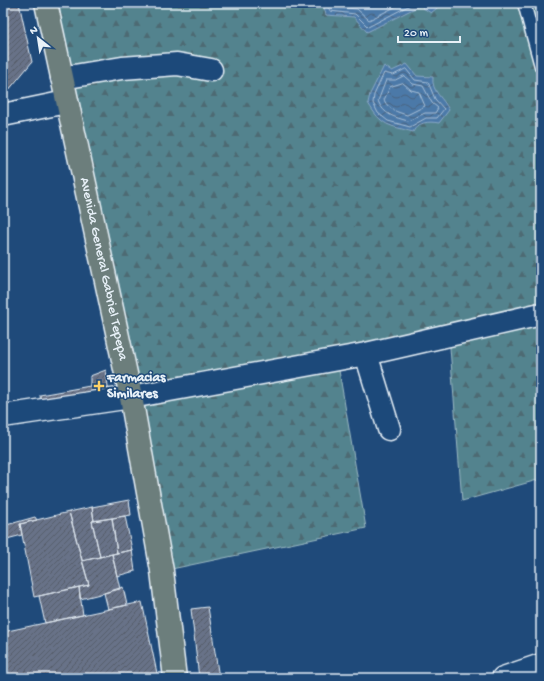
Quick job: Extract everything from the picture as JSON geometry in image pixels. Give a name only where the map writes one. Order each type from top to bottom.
[{"type":"main road","name":"Avenida General Gabriel Tepepa","points":[[46,3],[66,102],[131,397],[162,571],[175,678]]},
{"type":"street","points":[[62,78],[122,68],[177,64],[211,70]]},
{"type":"street","points":[[3,115],[66,102]]},
{"type":"street","points":[[3,416],[131,397],[366,354],[541,314]]},
{"type":"street","points":[[366,354],[389,429]]},
{"type":"street","points":[[503,678],[541,665]]},
{"type":"lane","points":[[524,3],[541,66]]},
{"type":"green space","points":[[42,3],[541,3],[541,479],[462,501],[449,335],[337,359],[366,528],[162,571]]},
{"type":"water","points":[[323,3],[443,3],[431,13],[421,5],[367,32],[354,17],[326,15]]},
{"type":"water","points":[[407,64],[417,76],[433,77],[434,87],[449,110],[439,123],[431,122],[421,124],[413,132],[392,126],[382,121],[368,103],[370,94],[384,66],[392,71]]},
{"type":"building","points":[[3,3],[19,3],[32,62],[3,97]]},
{"type":"building","points":[[106,370],[109,394],[41,407],[40,395],[90,386],[90,376]]},
{"type":"building","points":[[129,500],[131,515],[94,521],[92,507]]},
{"type":"building","points":[[92,507],[94,521],[92,521],[100,557],[82,561],[69,512]]},
{"type":"building","points":[[69,512],[89,585],[34,597],[20,524]]},
{"type":"building","points":[[125,516],[132,550],[117,553],[112,518]]},
{"type":"building","points":[[35,517],[37,520],[20,524],[22,535],[3,540],[3,526]]},
{"type":"building","points":[[112,518],[117,553],[100,557],[92,521]]},
{"type":"building","points":[[132,550],[135,571],[117,576],[112,554]]},
{"type":"building","points":[[112,554],[120,589],[80,599],[79,587],[89,585],[82,561]]},
{"type":"building","points":[[79,587],[83,615],[45,623],[39,596]]},
{"type":"building","points":[[123,587],[127,605],[108,609],[104,593]]},
{"type":"building","points":[[142,602],[158,678],[3,678],[3,632]]},
{"type":"building","points":[[208,607],[219,678],[199,678],[191,609]]},
{"type":"place","name":"Farmacias Similares","points":[[99,386]]}]
